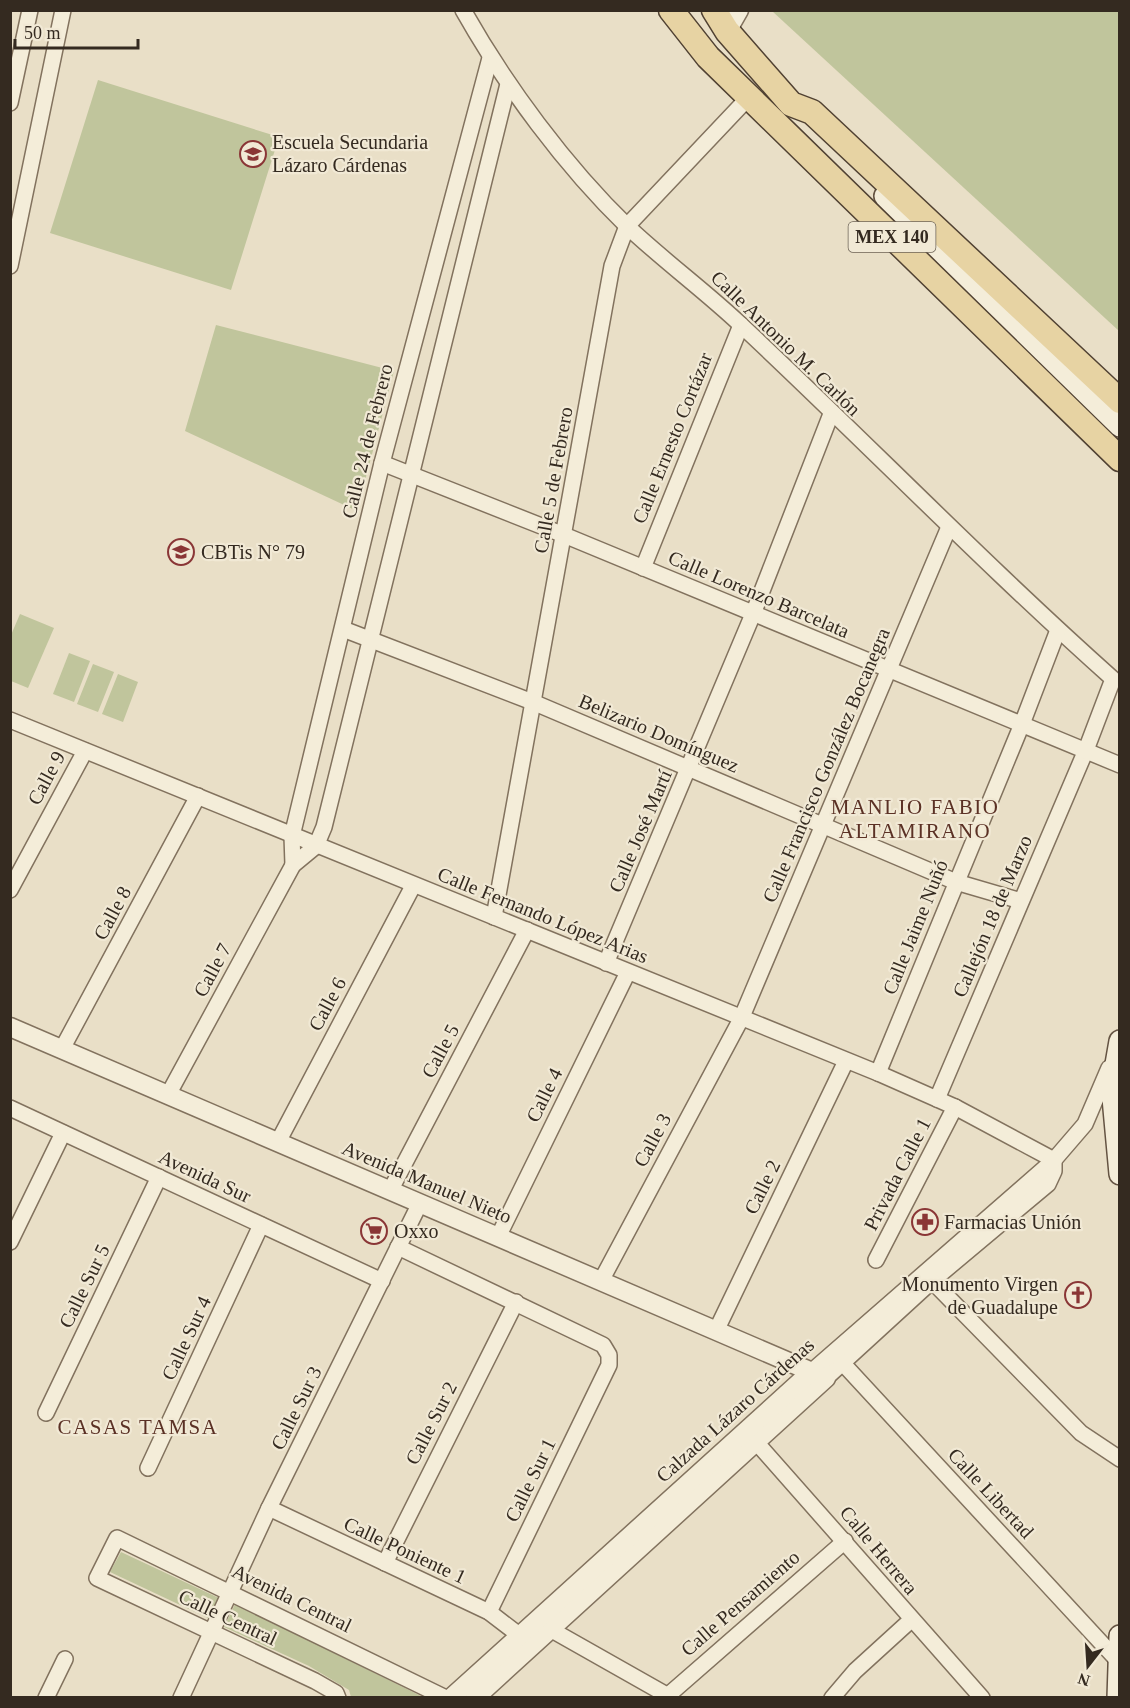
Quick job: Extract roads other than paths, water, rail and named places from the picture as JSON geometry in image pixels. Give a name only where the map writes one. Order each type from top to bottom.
[{"type":"main road","name":"MEX 140","points":[[671,10],[708,57],[1119,459]]},
{"type":"main road","name":"MEX 140","points":[[714,10],[733,21],[791,104],[1119,426]]},
{"type":"main road","name":"MEX 140","points":[[791,104],[812,112],[1119,401]]},
{"type":"main road","points":[[1119,1043],[1112,1087],[1119,1174]]},
{"type":"main road","points":[[1118,1698],[1119,1636]]},
{"type":"street","points":[[10,103],[30,10]]},
{"type":"street","points":[[10,266],[63,10]]},
{"type":"street","name":"Calle Antonio M. Carlón","points":[[463,10],[490,58],[508,84],[583,177],[627,226],[741,325],[949,527],[1113,679]]},
{"type":"street","name":"Calle 24 de Febrero","points":[[292,836],[381,463],[490,58]]},
{"type":"street","points":[[316,846],[324,826],[508,84]]},
{"type":"street","name":"Calle 5 de Febrero","points":[[494,917],[535,703],[612,266],[627,226],[749,97]]},
{"type":"street","name":"Calle Ernesto Cortázar","points":[[643,568],[741,325]]},
{"type":"street","name":"Calle José Martí","points":[[606,963],[753,614],[831,414]]},
{"type":"street","name":"Calle Lorenzo Barcelata","points":[[381,463],[412,473],[564,535],[1119,765]]},
{"type":"street","name":"Calle Francisco González Bocanegra","points":[[741,1018],[949,527]]},
{"type":"street","name":"Belizario Domínguez","points":[[343,629],[535,703],[825,824],[956,882],[1021,902]]},
{"type":"street","name":"Calle Jaime Nuñó","points":[[878,1073],[1022,724],[1058,630]]},
{"type":"street","name":"Callejón 18 de Marzo","points":[[937,1099],[1086,750],[1113,679]]},
{"type":"street","name":"Calle Fernando López Arias","points":[[10,720],[413,886],[878,1073],[955,1107],[1054,1160]]},
{"type":"street","name":"Calle 9","points":[[10,890],[85,750]]},
{"type":"street","name":"Calle 8","points":[[62,1049],[198,796]]},
{"type":"street","points":[[292,836],[293,865]]},
{"type":"street","name":"Calle 7","points":[[168,1095],[293,865],[316,846]]},
{"type":"street","name":"Calle 6","points":[[278,1142],[413,886]]},
{"type":"street","name":"Calle 5","points":[[390,1191],[527,930]]},
{"type":"street","name":"Calle 4","points":[[498,1237],[628,972]]},
{"type":"street","name":"Calle 3","points":[[601,1281],[741,1018]]},
{"type":"street","name":"Avenida Manuel Nieto","points":[[10,1027],[819,1375]]},
{"type":"street","name":"Calzada Lázaro Cárdenas","points":[[449,1698],[819,1375],[1054,1160],[1085,1124],[1119,1043]]},
{"type":"street","name":"Calle 2","points":[[716,1331],[846,1061]]},
{"type":"street","name":"Privada Calle 1","points":[[876,1260],[955,1107]]},
{"type":"street","name":"Avenida Sur","points":[[10,1108],[382,1281]]},
{"type":"street","points":[[10,1242],[63,1133]]},
{"type":"street","name":"Calzada Lázaro Cárdenas","points":[[837,1358],[1048,1184],[1054,1171],[1054,1160]]},
{"type":"street","name":"Calle Sur 5","points":[[46,1413],[159,1177]]},
{"type":"street","name":"Calle Sur 3","points":[[181,1698],[269,1508],[420,1203]]},
{"type":"street","name":"Calle Sur 4","points":[[148,1468],[261,1225]]},
{"type":"street","points":[[398,1247],[516,1302]]},
{"type":"street","points":[[932,1281],[1080,1432],[1119,1459]]},
{"type":"street","name":"Calle Sur 1","points":[[489,1612],[609,1365],[609,1356],[603,1345],[516,1302]]},
{"type":"street","name":"Calle Sur 2","points":[[385,1563],[516,1302]]},
{"type":"street","name":"Calle Libertad","points":[[837,1358],[1119,1662]]},
{"type":"street","name":"Calzada Lázaro Cárdenas","points":[[476,1698],[750,1435]]},
{"type":"street","name":"Calle Herrera","points":[[750,1435],[982,1698]]},
{"type":"street","name":"Calle Poniente 1","points":[[269,1508],[489,1612],[519,1635]]},
{"type":"street","name":"Avenida Central","points":[[97,1578],[117,1538],[449,1698]]},
{"type":"street","name":"Calle Pensamiento","points":[[667,1696],[845,1541]]},
{"type":"street","name":"Calle Central","points":[[97,1578],[315,1681],[336,1693],[338,1698]]},
{"type":"street","points":[[832,1698],[855,1671],[911,1620]]},
{"type":"street","points":[[550,1629],[667,1696]]},
{"type":"street","points":[[46,1698],[65,1659]]},
{"type":"place","name":"Escuela Secundaria Lázaro Cárdenas","points":[[253,154]]},
{"type":"place","name":"CBTis N° 79","points":[[181,552]]},
{"type":"place","name":"Farmacias Unión","points":[[925,1222]]},
{"type":"place","name":"Oxxo","points":[[374,1231]]},
{"type":"place","name":"Monumento Virgen de Guadalupe","points":[[1078,1295]]},
{"type":"district","name":"MANLIO FABIO ALTAMIRANO","points":[[915,819]]},
{"type":"district","name":"CASAS TAMSA","points":[[138,1427]]}]
